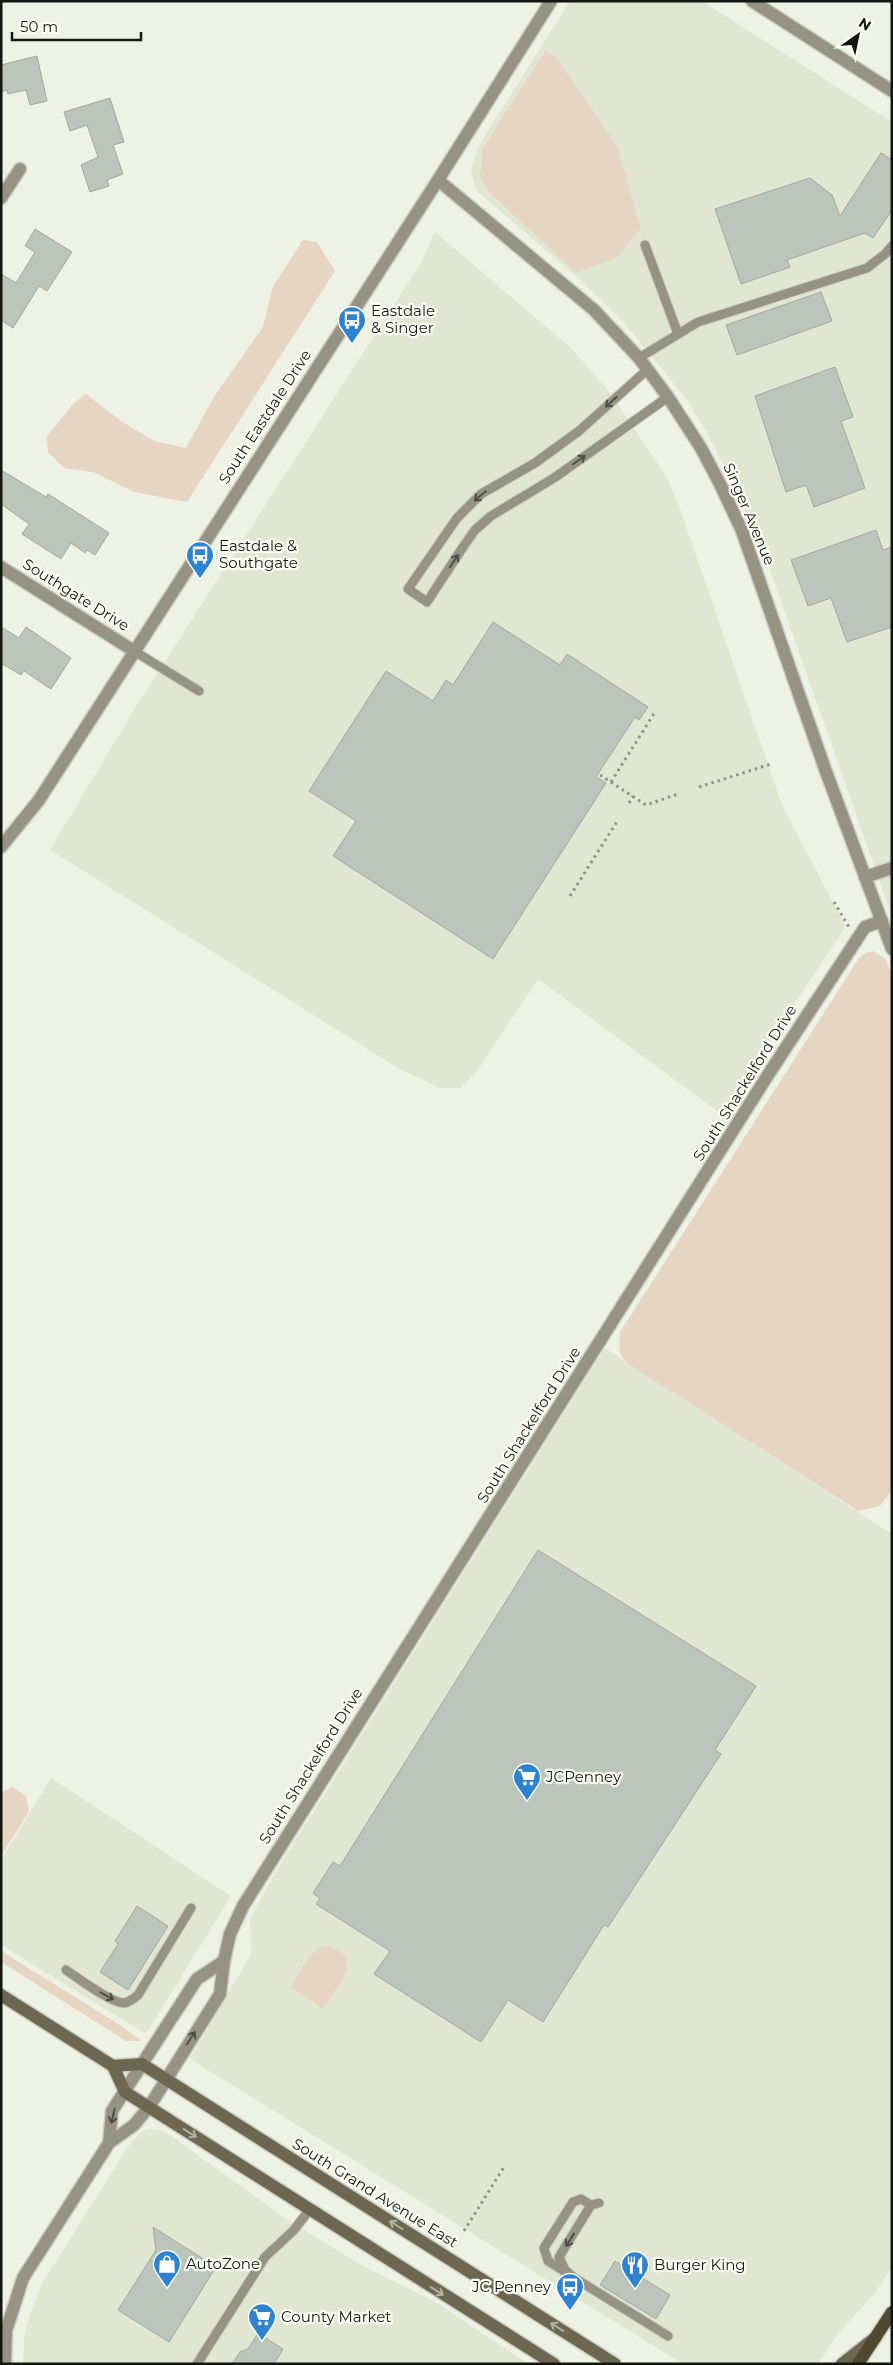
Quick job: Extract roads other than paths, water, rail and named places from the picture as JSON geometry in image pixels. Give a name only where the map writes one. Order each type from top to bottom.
[{"type":"main road","points":[[1,1996],[113,2066],[125,2092],[554,2364]]},
{"type":"main road","points":[[113,2066],[142,2064]]},
{"type":"main road","name":"South Grand Avenue East","points":[[142,2064],[615,2364]]},
{"type":"main road","points":[[858,2364],[892,2312]]},
{"type":"main road","points":[[842,2364],[875,2338]]},
{"type":"street","name":"South Eastdale Drive","points":[[1,847],[39,800],[438,180],[550,1]]},
{"type":"street","points":[[752,1],[892,91]]},
{"type":"street","points":[[1,198],[20,169]]},
{"type":"street","name":"Singer Avenue","points":[[438,180],[594,310],[648,369],[701,448],[742,531],[892,949]]},
{"type":"street","name":"Southgate Drive","points":[[1,567],[134,651]]},
{"type":"street","points":[[865,877],[892,868]]},
{"type":"street","name":"South Shackelford Drive","points":[[5,2364],[6,2332],[23,2278],[109,2143],[134,2125],[149,2107],[220,1994],[224,1961],[236,1920],[287,1834],[589,1361],[768,1076],[865,927],[882,921]]},
{"type":"street","name":"South Shackelford Drive","points":[[109,2143],[112,2111],[197,1979],[224,1961]]},
{"type":"lane","points":[[645,245],[678,334]]},
{"type":"lane","points":[[639,358],[698,322],[867,268],[892,246]]},
{"type":"lane","points":[[648,369],[579,431],[535,463],[481,494],[457,518],[408,589],[427,602],[462,547],[475,530],[491,516],[554,478],[668,397]]},
{"type":"lane","points":[[134,651],[199,691]]},
{"type":"lane","points":[[66,1970],[108,1997],[122,2003],[130,2002],[138,1995],[191,1908]]},
{"type":"lane","points":[[564,2196],[571,2205]]},
{"type":"lane","points":[[573,2277],[565,2270],[559,2257],[595,2204],[581,2199],[576,2200],[571,2205],[544,2248],[548,2261],[573,2277],[668,2336]]},
{"type":"lane","points":[[197,2364],[265,2257],[294,2230],[310,2209]]},
{"type":"place","name":"Eastdale & Singer","points":[[352,344]]},
{"type":"place","name":"Eastdale & Southgate","points":[[200,579]]},
{"type":"place","name":"JCPenney","points":[[527,1801]]},
{"type":"place","name":"AutoZone","points":[[167,2288]]},
{"type":"place","name":"Burger King","points":[[635,2289]]},
{"type":"place","name":"JC Penney","points":[[570,2311]]},
{"type":"place","name":"County Market","points":[[262,2341]]}]
